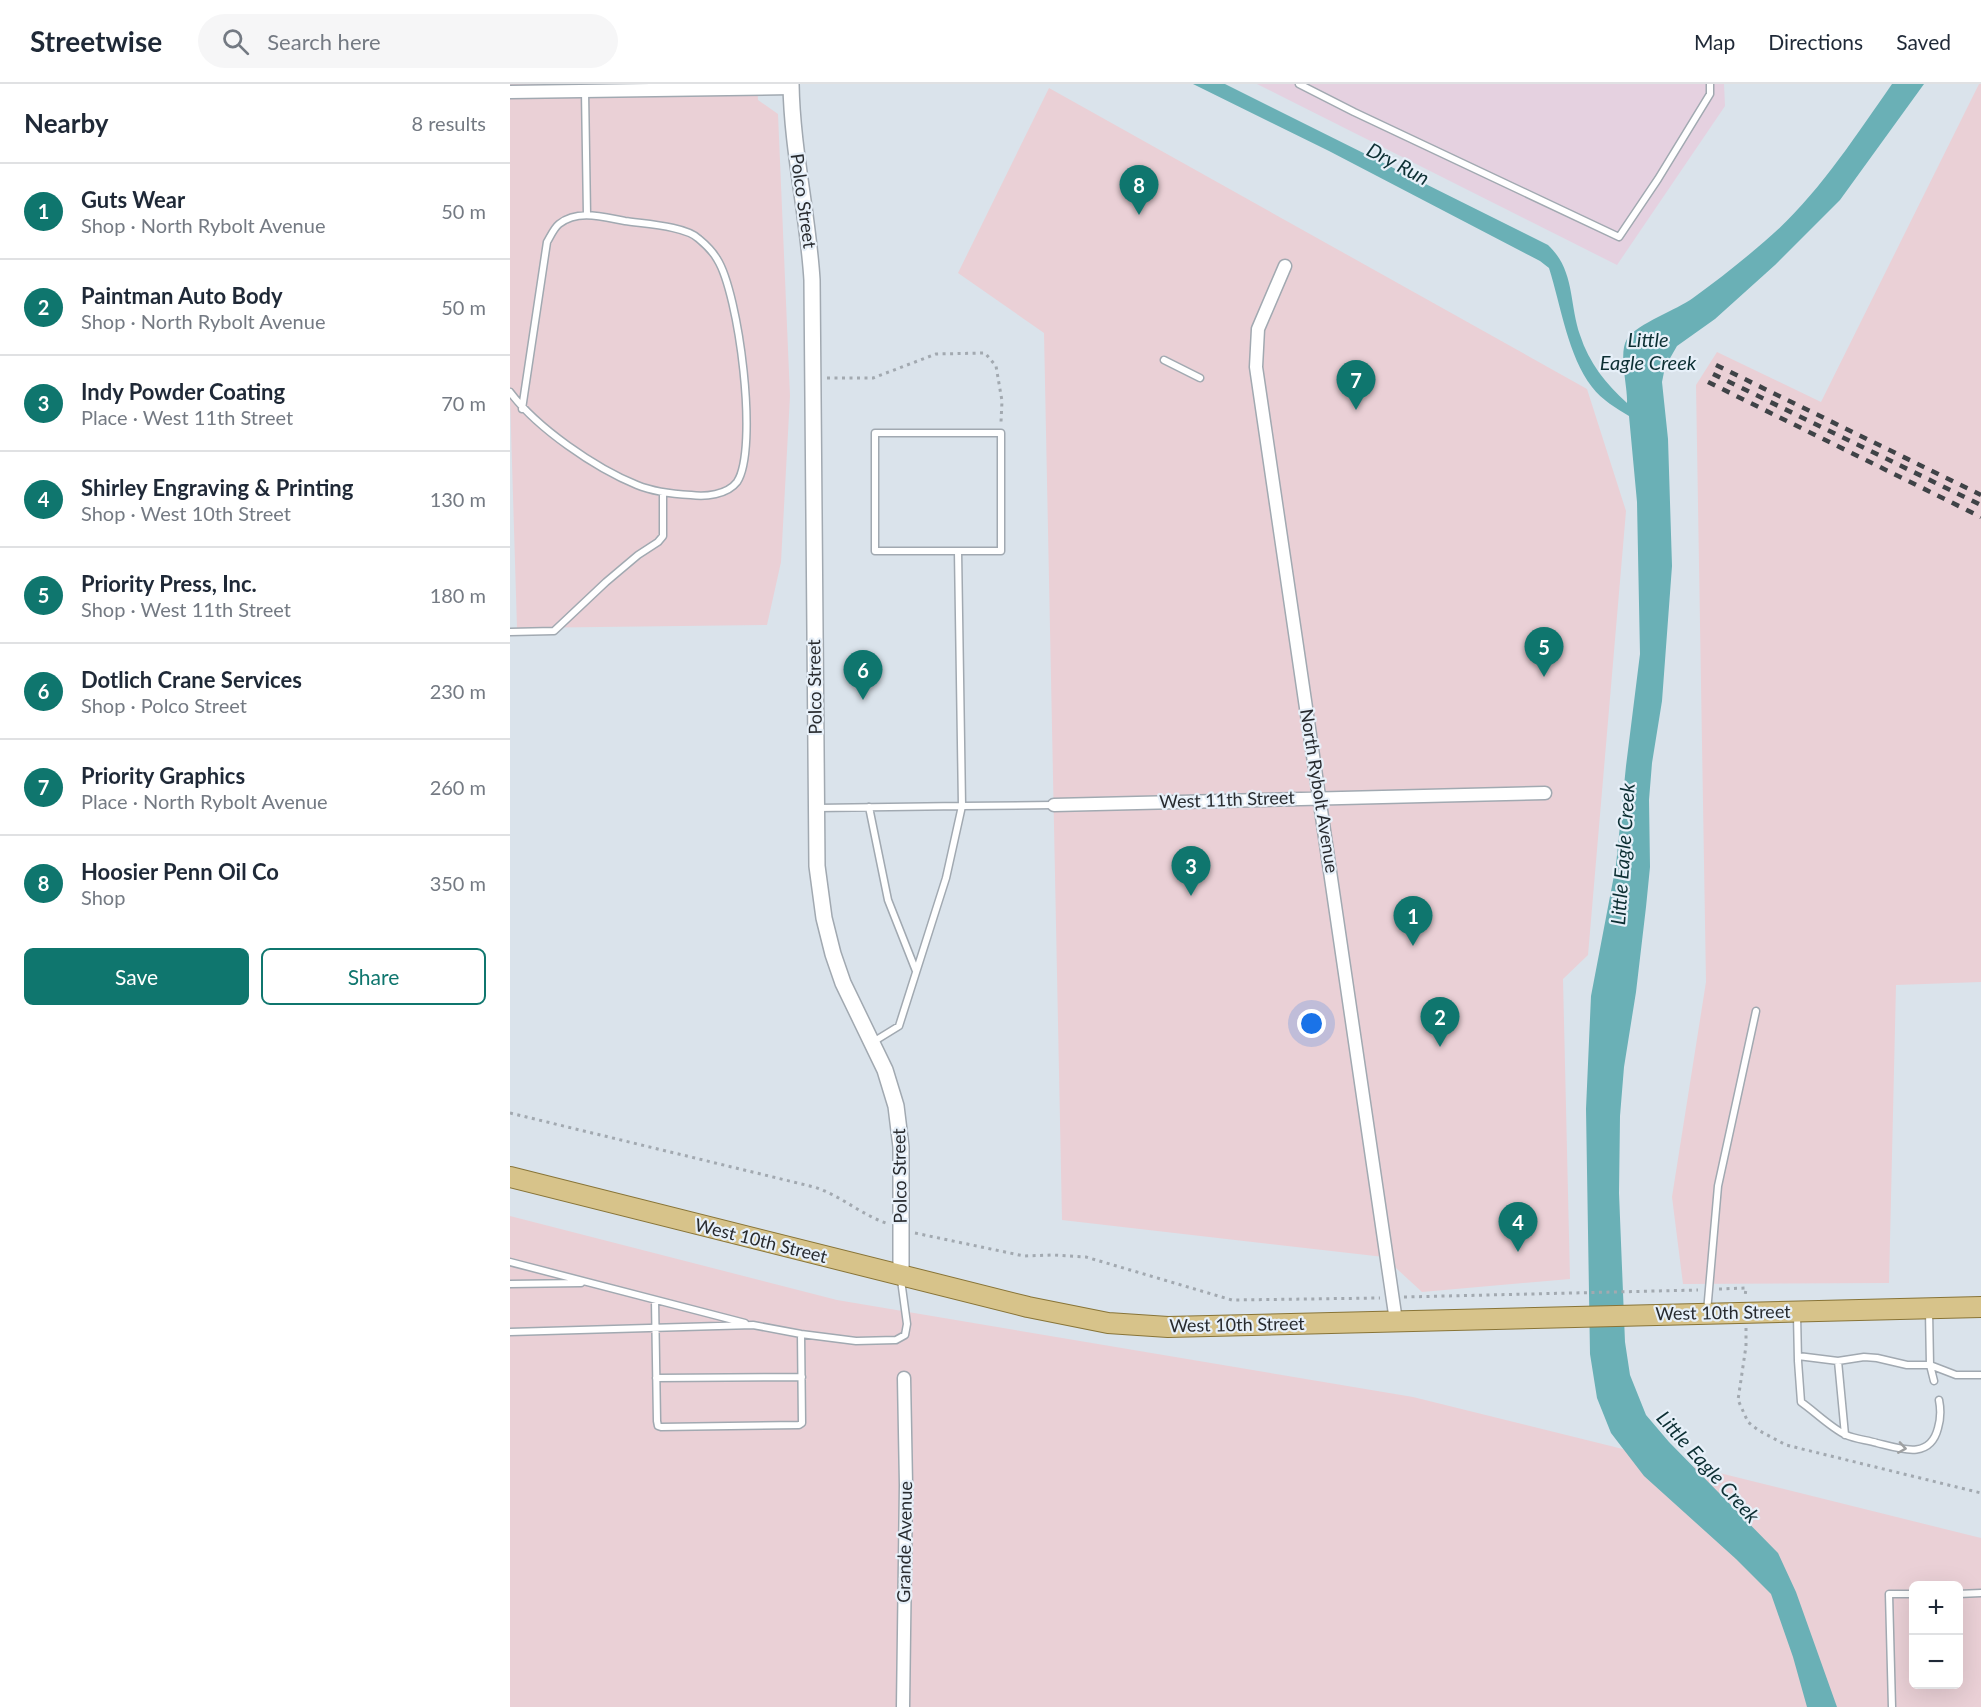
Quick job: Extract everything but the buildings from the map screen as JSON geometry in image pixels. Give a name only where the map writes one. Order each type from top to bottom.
[{"type":"main road","name":"West 10th Street","points":[[510,1177],[901,1276],[1028,1307],[1108,1323],[1168,1327],[1981,1307]]},
{"type":"street","points":[[510,92],[791,86]]},
{"type":"street","name":"Polco Street","points":[[791,86],[793,130],[810,249],[817,866],[824,918],[843,983],[873,1042],[892,1092],[899,1120],[902,1147],[901,1276]]},
{"type":"street","name":"North Rybolt Avenue","points":[[1285,266],[1258,329],[1256,367],[1395,1321]]},
{"type":"street","name":"West 11th Street","points":[[1054,805],[1545,793]]},
{"type":"street","name":"Grande Avenue","points":[[903,1707],[906,1485],[904,1378]]},
{"type":"lane","points":[[1299,84],[1619,237],[1710,94],[1710,84]]},
{"type":"lane","points":[[585,91],[587,215]]},
{"type":"lane","points":[[510,392],[522,409],[577,453],[637,485],[663,493],[703,497],[718,493],[736,483],[743,467],[747,446],[744,371],[731,297],[718,260],[698,237],[677,229],[587,215],[572,216],[557,225],[546,242],[522,409]]},
{"type":"lane","points":[[1164,360],[1200,378]]},
{"type":"lane","points":[[875,433],[1001,433],[1001,551],[958,551],[875,551],[875,433]]},
{"type":"lane","points":[[510,632],[554,631],[606,582],[638,555],[658,542],[663,536],[663,493]]},
{"type":"lane","points":[[873,1042],[899,1026],[946,878],[962,806],[958,551]]},
{"type":"lane","points":[[817,808],[1054,805]]},
{"type":"lane","points":[[869,807],[888,900],[916,972]]},
{"type":"lane","points":[[1707,1314],[1718,1186],[1756,1011]]},
{"type":"lane","points":[[510,1262],[753,1325],[856,1341],[896,1340],[905,1335],[907,1324],[901,1276]]},
{"type":"lane","points":[[510,1284],[591,1283]]},
{"type":"lane","points":[[655,1300],[657,1421],[658,1426],[661,1427],[799,1425],[803,1420],[801,1334]]},
{"type":"lane","points":[[1929,1309],[1930,1365],[1934,1381]]},
{"type":"lane","points":[[1797,1312],[1801,1402],[1845,1435],[1899,1449],[1926,1448],[1932,1443],[1937,1431],[1941,1416],[1939,1400]]},
{"type":"lane","points":[[510,1332],[753,1325]]},
{"type":"lane","points":[[1798,1356],[1838,1361],[1864,1357],[1886,1359],[1907,1365],[1930,1365],[1956,1375],[1981,1375]]},
{"type":"lane","points":[[1838,1361],[1845,1435]]},
{"type":"lane","points":[[656,1378],[802,1377]]},
{"type":"lane","points":[[1963,1594],[1981,1593]]},
{"type":"lane","points":[[1892,1707],[1889,1594],[1909,1594]]},
{"type":"path","points":[[812,378],[873,378],[936,354],[985,353],[996,366],[1002,400],[1001,433]]},
{"type":"path","points":[[510,1113],[831,1192],[874,1219],[926,1236],[1024,1256],[1086,1257],[1232,1300],[1678,1291]]},
{"type":"shaded area","points":[[510,84],[757,84],[758,100],[778,114],[790,396],[781,562],[767,625],[517,628],[510,397]]},
{"type":"shaded area","points":[[1257,84],[1724,84],[1725,106],[1617,265]]},
{"type":"shaded area","points":[[1981,84],[1981,982],[1896,985],[1889,1283],[1683,1284],[1672,1197],[1706,982],[1696,385],[1717,352],[1821,402]]},
{"type":"shaded area","points":[[1049,88],[1587,389],[1626,511],[1588,955],[1563,979],[1570,1279],[1422,1292],[1384,1257],[1062,1220],[1044,333],[958,273]]},
{"type":"shaded area","points":[[510,1216],[837,1300],[1413,1397],[1981,1538],[1981,1707],[510,1707]]},
{"type":"water","name":"Little Eagle Creek","points":[[1193,84],[1225,84],[1548,245],[1557,255],[1567,276],[1580,335],[1588,355],[1605,381],[1627,403],[1623,353],[1624,345],[1632,333],[1693,298],[1739,263],[1783,224],[1833,167],[1892,84],[1924,84],[1840,200],[1775,265],[1715,319],[1677,346],[1665,367],[1662,382],[1668,439],[1672,566],[1662,701],[1652,763],[1649,800],[1650,867],[1636,992],[1624,1067],[1620,1116],[1619,1193],[1625,1342],[1630,1375],[1646,1415],[1669,1442],[1778,1553],[1796,1592],[1837,1707],[1807,1707],[1793,1657],[1771,1594],[1736,1559],[1644,1476],[1611,1433],[1597,1398],[1590,1354],[1586,1109],[1591,996],[1616,865],[1640,654],[1637,502],[1629,416],[1600,396],[1584,375],[1571,346],[1549,268],[1540,261],[1329,151]]},
{"type":"railway","points":[[1716,365],[1981,495]]},
{"type":"railway","points":[[1713,374],[1981,505]]},
{"type":"railway","points":[[1708,382],[1981,517]]},
{"type":"place","name":"Hoosier Penn Oil Co","points":[[1139,215]]},
{"type":"place","name":"Priority Graphics","points":[[1356,410]]},
{"type":"place","name":"Priority Press, Inc.","points":[[1544,677]]},
{"type":"place","name":"Dotlich Crane Services","points":[[863,700]]},
{"type":"place","name":"Indy Powder Coating","points":[[1191,896]]},
{"type":"place","name":"Guts Wear","points":[[1413,946]]},
{"type":"place","name":"Paintman Auto Body","points":[[1440,1047]]},
{"type":"place","name":"Shirley Engraving & Printing","points":[[1518,1252]]},
{"type":"water label","name":"Dry Run","points":[[1398,164]]}]
